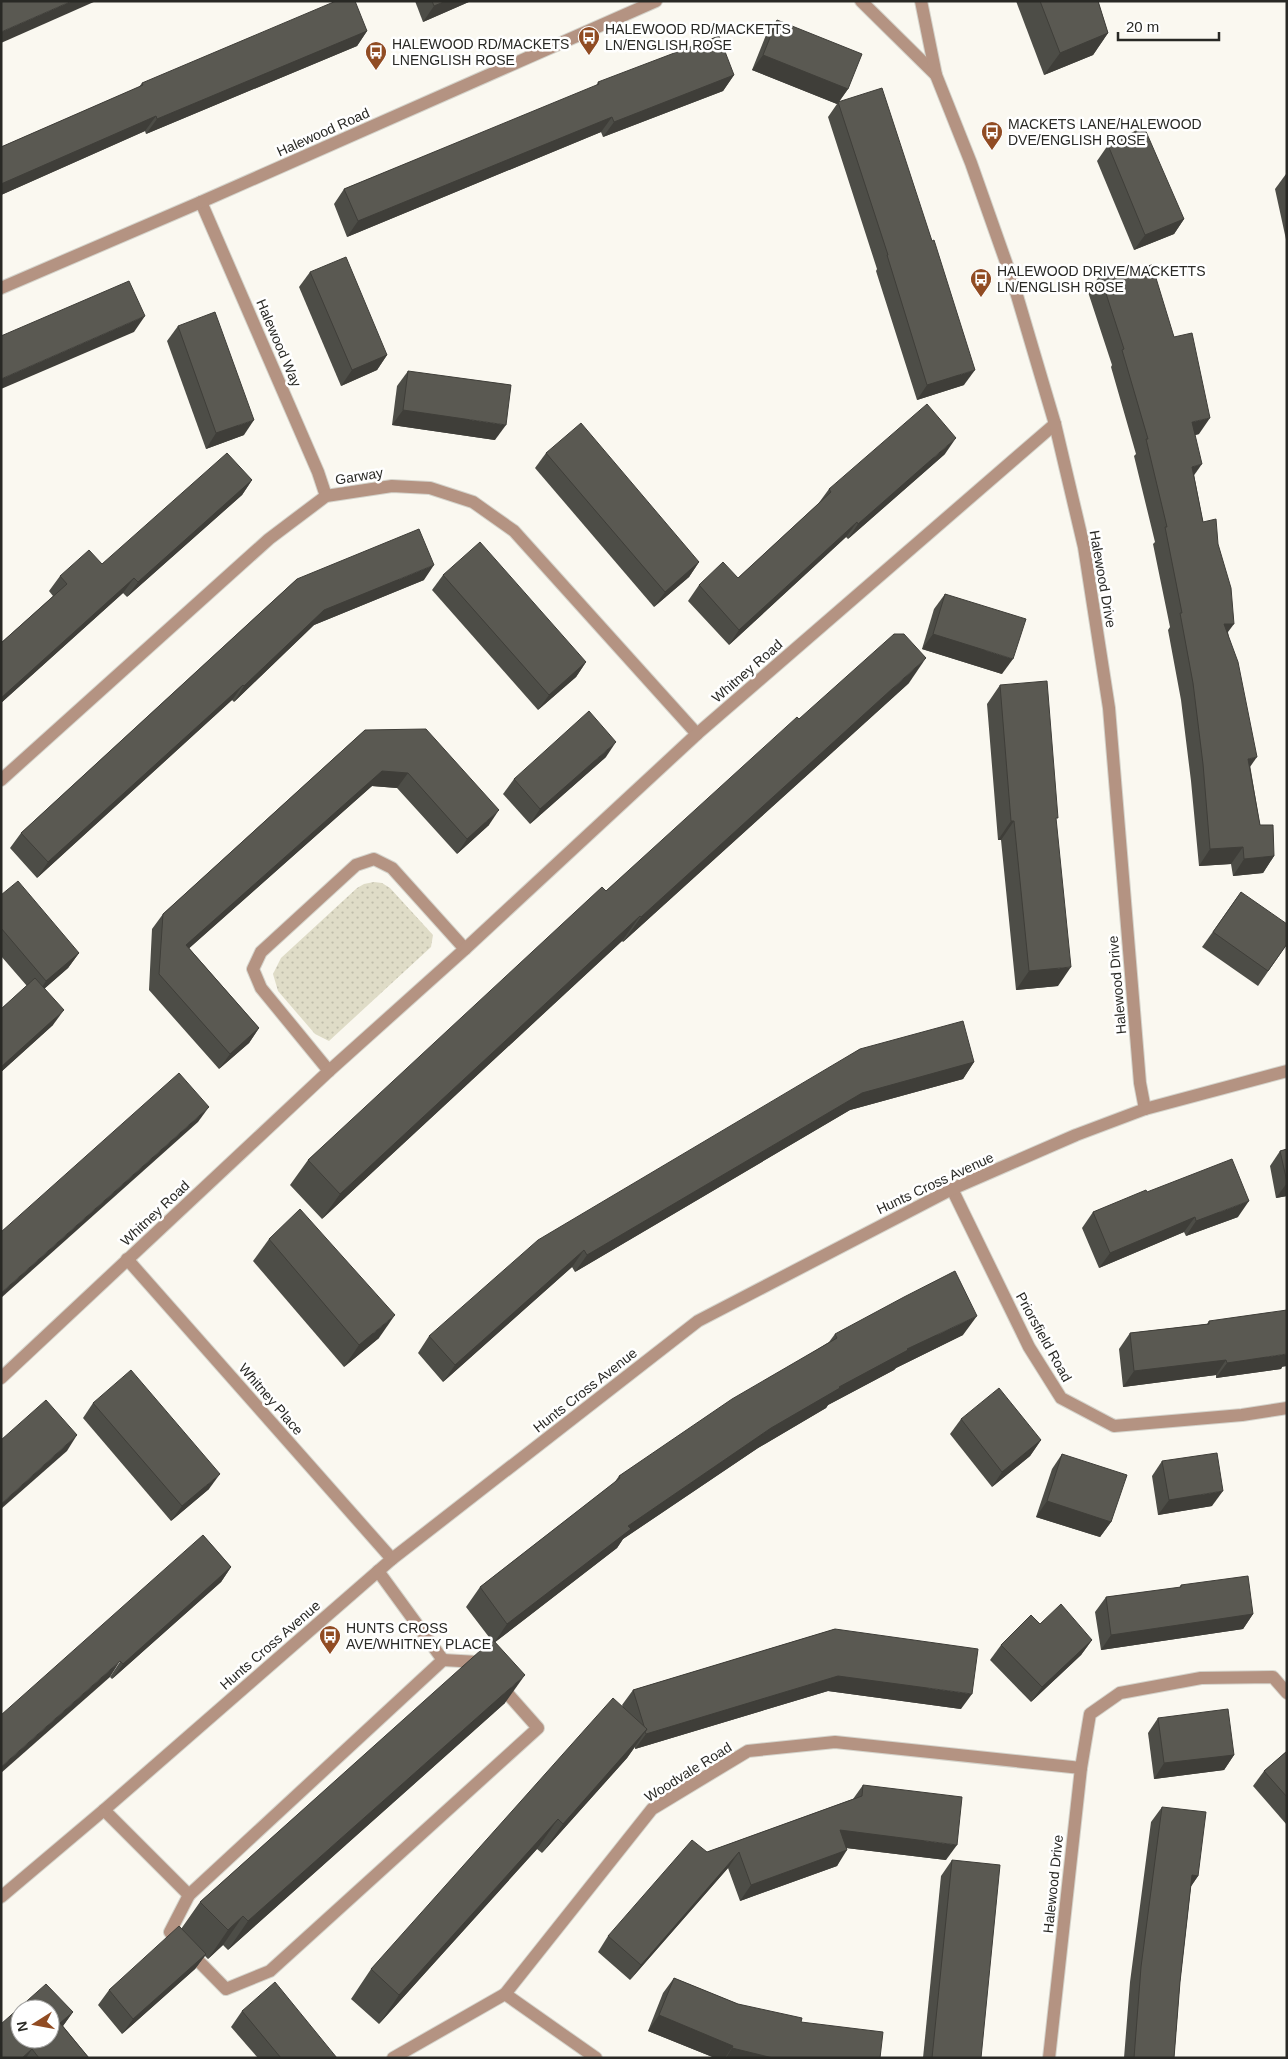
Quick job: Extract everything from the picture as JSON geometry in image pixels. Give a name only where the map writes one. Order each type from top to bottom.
[{"type":"street","name":"Halewood Road","points":[[1,288],[656,1]]},
{"type":"street","name":"Halewood Drive","points":[[861,1],[936,75]]},
{"type":"street","name":"Halewood Drive","points":[[921,1],[936,75],[971,163],[1013,282],[1055,424],[1084,547],[1109,708],[1140,1083],[1145,1108]]},
{"type":"street","name":"Halewood Way","points":[[201,202],[318,472],[326,496]]},
{"type":"street","name":"Whitney Road","points":[[1,1378],[329,1071],[466,949],[697,734],[1055,424]]},
{"type":"street","name":"Garway","points":[[1,780],[269,539],[326,496],[392,486],[430,488],[474,502],[514,531],[697,734]]},
{"type":"street","points":[[329,1071],[260,988],[253,969],[261,952],[356,865],[374,858],[392,868],[466,949]]},
{"type":"street","name":"Hunts Cross Avenue","points":[[1,1897],[104,1810],[392,1559],[698,1321],[952,1189],[1076,1135],[1145,1108],[1287,1071]]},
{"type":"street","name":"Priorsfield Road","points":[[952,1189],[1030,1347],[1061,1398],[1114,1426],[1242,1415],[1287,1408]]},
{"type":"street","name":"Whitney Place","points":[[128,1259],[392,1559]]},
{"type":"street","points":[[378,1571],[443,1660]]},
{"type":"street","points":[[443,1660],[478,1662],[538,1728],[270,1971],[226,1989],[170,1932],[189,1895],[443,1660]]},
{"type":"street","name":"Halewood Drive","points":[[1049,2058],[1081,1768],[1090,1714],[1120,1693],[1201,1678],[1273,1677],[1287,1693]]},
{"type":"street","name":"Woodvale Road","points":[[505,1994],[652,1809],[748,1751],[835,1742],[1081,1768]]},
{"type":"street","points":[[104,1810],[189,1895]]},
{"type":"street","points":[[393,2058],[505,1994],[596,2058]]},
{"type":"shaded area","points":[[374,882],[382,883],[390,888],[433,935],[431,947],[329,1041],[315,1034],[278,991],[273,974],[281,958],[357,888]]},
{"type":"building","points":[[1,1],[72,1],[1,32]]},
{"type":"building","points":[[336,1],[355,1],[367,31],[157,119],[156,116],[1,184],[1,147],[143,85],[142,83]]},
{"type":"building","points":[[432,1],[446,1],[434,6]]},
{"type":"building","points":[[1040,1],[1098,1],[1108,33],[1060,53]]},
{"type":"building","points":[[777,20],[862,54],[848,89],[763,55]]},
{"type":"building","points":[[719,36],[734,75],[614,122],[612,117],[358,221],[344,189],[599,84],[598,82]]},
{"type":"building","points":[[882,88],[932,241],[934,240],[975,370],[927,385],[888,255],[838,102]]},
{"type":"building","points":[[1144,127],[1184,219],[1145,235],[1108,145]]},
{"type":"building","points":[[346,257],[387,355],[352,370],[310,272]]},
{"type":"building","points":[[1152,265],[1174,337],[1192,333],[1210,418],[1192,422],[1202,464],[1192,467],[1203,522],[1216,519],[1218,544],[1231,588],[1234,624],[1224,624],[1238,662],[1257,757],[1248,759],[1260,825],[1273,825],[1274,856],[1244,859],[1243,847],[1210,849],[1203,764],[1193,683],[1180,613],[1182,613],[1165,527],[1167,527],[1146,439],[1148,439],[1122,350],[1124,349],[1100,275]]},
{"type":"building","points":[[129,281],[145,316],[1,379],[1,336]]},
{"type":"building","points":[[215,312],[254,420],[216,433],[178,326]]},
{"type":"building","points":[[408,371],[511,385],[506,425],[403,410]]},
{"type":"building","points":[[927,404],[956,438],[858,524],[857,522],[739,630],[699,585],[723,562],[738,578],[831,492],[829,489]]},
{"type":"building","points":[[581,423],[699,562],[665,592],[546,453]]},
{"type":"building","points":[[227,453],[252,480],[138,582],[134,578],[1,698],[1,643],[67,584],[60,576],[89,550],[102,564]]},
{"type":"building","points":[[419,529],[434,565],[324,610],[244,686],[48,862],[21,833],[297,579]]},
{"type":"building","points":[[480,542],[586,662],[549,695],[443,575]]},
{"type":"building","points":[[945,594],[1026,619],[1013,659],[933,634]]},
{"type":"building","points":[[894,634],[904,634],[926,658],[640,916],[340,1194],[308,1160],[602,887],[606,891],[797,717],[799,719]]},
{"type":"building","points":[[1047,681],[1058,818],[1056,818],[1071,967],[1029,971],[1014,821],[1011,821],[1000,685]]},
{"type":"building","points":[[589,711],[616,742],[540,809],[514,779]]},
{"type":"building","points":[[426,729],[499,810],[467,839],[408,773],[382,771],[186,945],[259,1028],[230,1054],[159,974],[163,914],[365,730]]},
{"type":"building","points":[[18,881],[79,953],[46,981],[1,928],[1,895]]},
{"type":"building","points":[[1241,892],[1287,924],[1287,944],[1268,971],[1213,932]]},
{"type":"building","points":[[35,978],[64,1010],[1,1067],[1,1009]]},
{"type":"building","points":[[963,1021],[974,1062],[862,1093],[587,1255],[584,1250],[455,1365],[429,1336],[538,1240],[860,1049]]},
{"type":"building","points":[[179,1073],[209,1107],[1,1293],[1,1232]]},
{"type":"building","points":[[1287,1149],[1287,1182],[1280,1151]]},
{"type":"building","points":[[1232,1159],[1249,1201],[1196,1221],[1195,1217],[1110,1253],[1093,1212],[1146,1190],[1147,1192]]},
{"type":"building","points":[[300,1209],[395,1315],[359,1345],[269,1239]]},
{"type":"building","points":[[955,1271],[977,1316],[907,1349],[771,1428],[628,1526],[631,1529],[507,1624],[480,1587],[620,1478],[619,1476],[732,1399],[837,1338],[835,1334]]},
{"type":"building","points":[[1287,1310],[1287,1354],[1227,1363],[1226,1360],[1134,1371],[1130,1333],[1209,1324],[1209,1321]]},
{"type":"building","points":[[131,1370],[220,1474],[182,1506],[93,1403]]},
{"type":"building","points":[[999,1388],[1041,1440],[1002,1472],[961,1419]]},
{"type":"building","points":[[46,1400],[77,1435],[1,1504],[1,1440]]},
{"type":"building","points":[[1217,1453],[1223,1491],[1169,1500],[1162,1461]]},
{"type":"building","points":[[1062,1454],[1127,1475],[1111,1522],[1047,1501]]},
{"type":"building","points":[[203,1535],[231,1567],[123,1664],[120,1661],[1,1767],[1,1715]]},
{"type":"building","points":[[1248,1576],[1253,1614],[1111,1635],[1106,1597]]},
{"type":"building","points":[[1061,1604],[1092,1640],[1042,1687],[1001,1645],[1031,1615],[1040,1624]]},
{"type":"building","points":[[835,1629],[978,1649],[972,1694],[838,1676],[646,1734],[647,1729],[644,1726],[633,1690]]},
{"type":"building","points":[[491,1641],[494,1641],[525,1675],[248,1921],[243,1916],[228,1930],[200,1902]]},
{"type":"building","points":[[613,1698],[647,1729],[563,1824],[558,1819],[399,1995],[371,1969]]},
{"type":"building","points":[[1228,1709],[1234,1755],[1164,1763],[1158,1718]]},
{"type":"building","points":[[1287,1751],[1287,1797],[1264,1771]]},
{"type":"building","points":[[863,1785],[962,1797],[957,1845],[840,1830],[847,1850],[751,1885],[739,1852],[641,1965],[608,1936],[692,1840],[707,1852],[862,1796]]},
{"type":"building","points":[[1162,1807],[1206,1812],[1198,1876],[1192,1875],[1174,2058],[1134,2058],[1141,1967]]},
{"type":"building","points":[[952,1860],[1000,1865],[981,2058],[932,2058]]},
{"type":"building","points":[[179,1926],[206,1954],[133,2019],[109,1990]]},
{"type":"building","points":[[674,1978],[738,2004],[802,2018],[801,2022],[883,2032],[880,2058],[773,2058],[732,2048],[733,2046],[659,2015]]},
{"type":"building","points":[[275,1982],[337,2058],[281,2058],[242,2011]]},
{"type":"building","points":[[46,1984],[73,2012],[60,2023],[60,1999],[29,1999]]},
{"type":"building","points":[[10,2016],[10,2049],[32,2049],[22,2058],[1,2058],[1,2024]]},
{"type":"building","points":[[60,2023],[89,2058],[39,2058],[32,2049],[60,2049]]},
{"type":"place","name":"HALEWOOD RD/MACKETTS LN/ENGLISH ROSE","points":[[589,56]]},
{"type":"place","name":"HALEWOOD RD/MACKETS LNENGLISH ROSE","points":[[376,71]]},
{"type":"place","name":"MACKETS LANE/HALEWOOD DVE/ENGLISH ROSE","points":[[992,151]]},
{"type":"place","name":"HALEWOOD DRIVE/MACKETTS LN/ENGLISH ROSE","points":[[981,298]]},
{"type":"place","name":"HUNTS CROSS AVE/WHITNEY PLACE","points":[[330,1655]]}]
